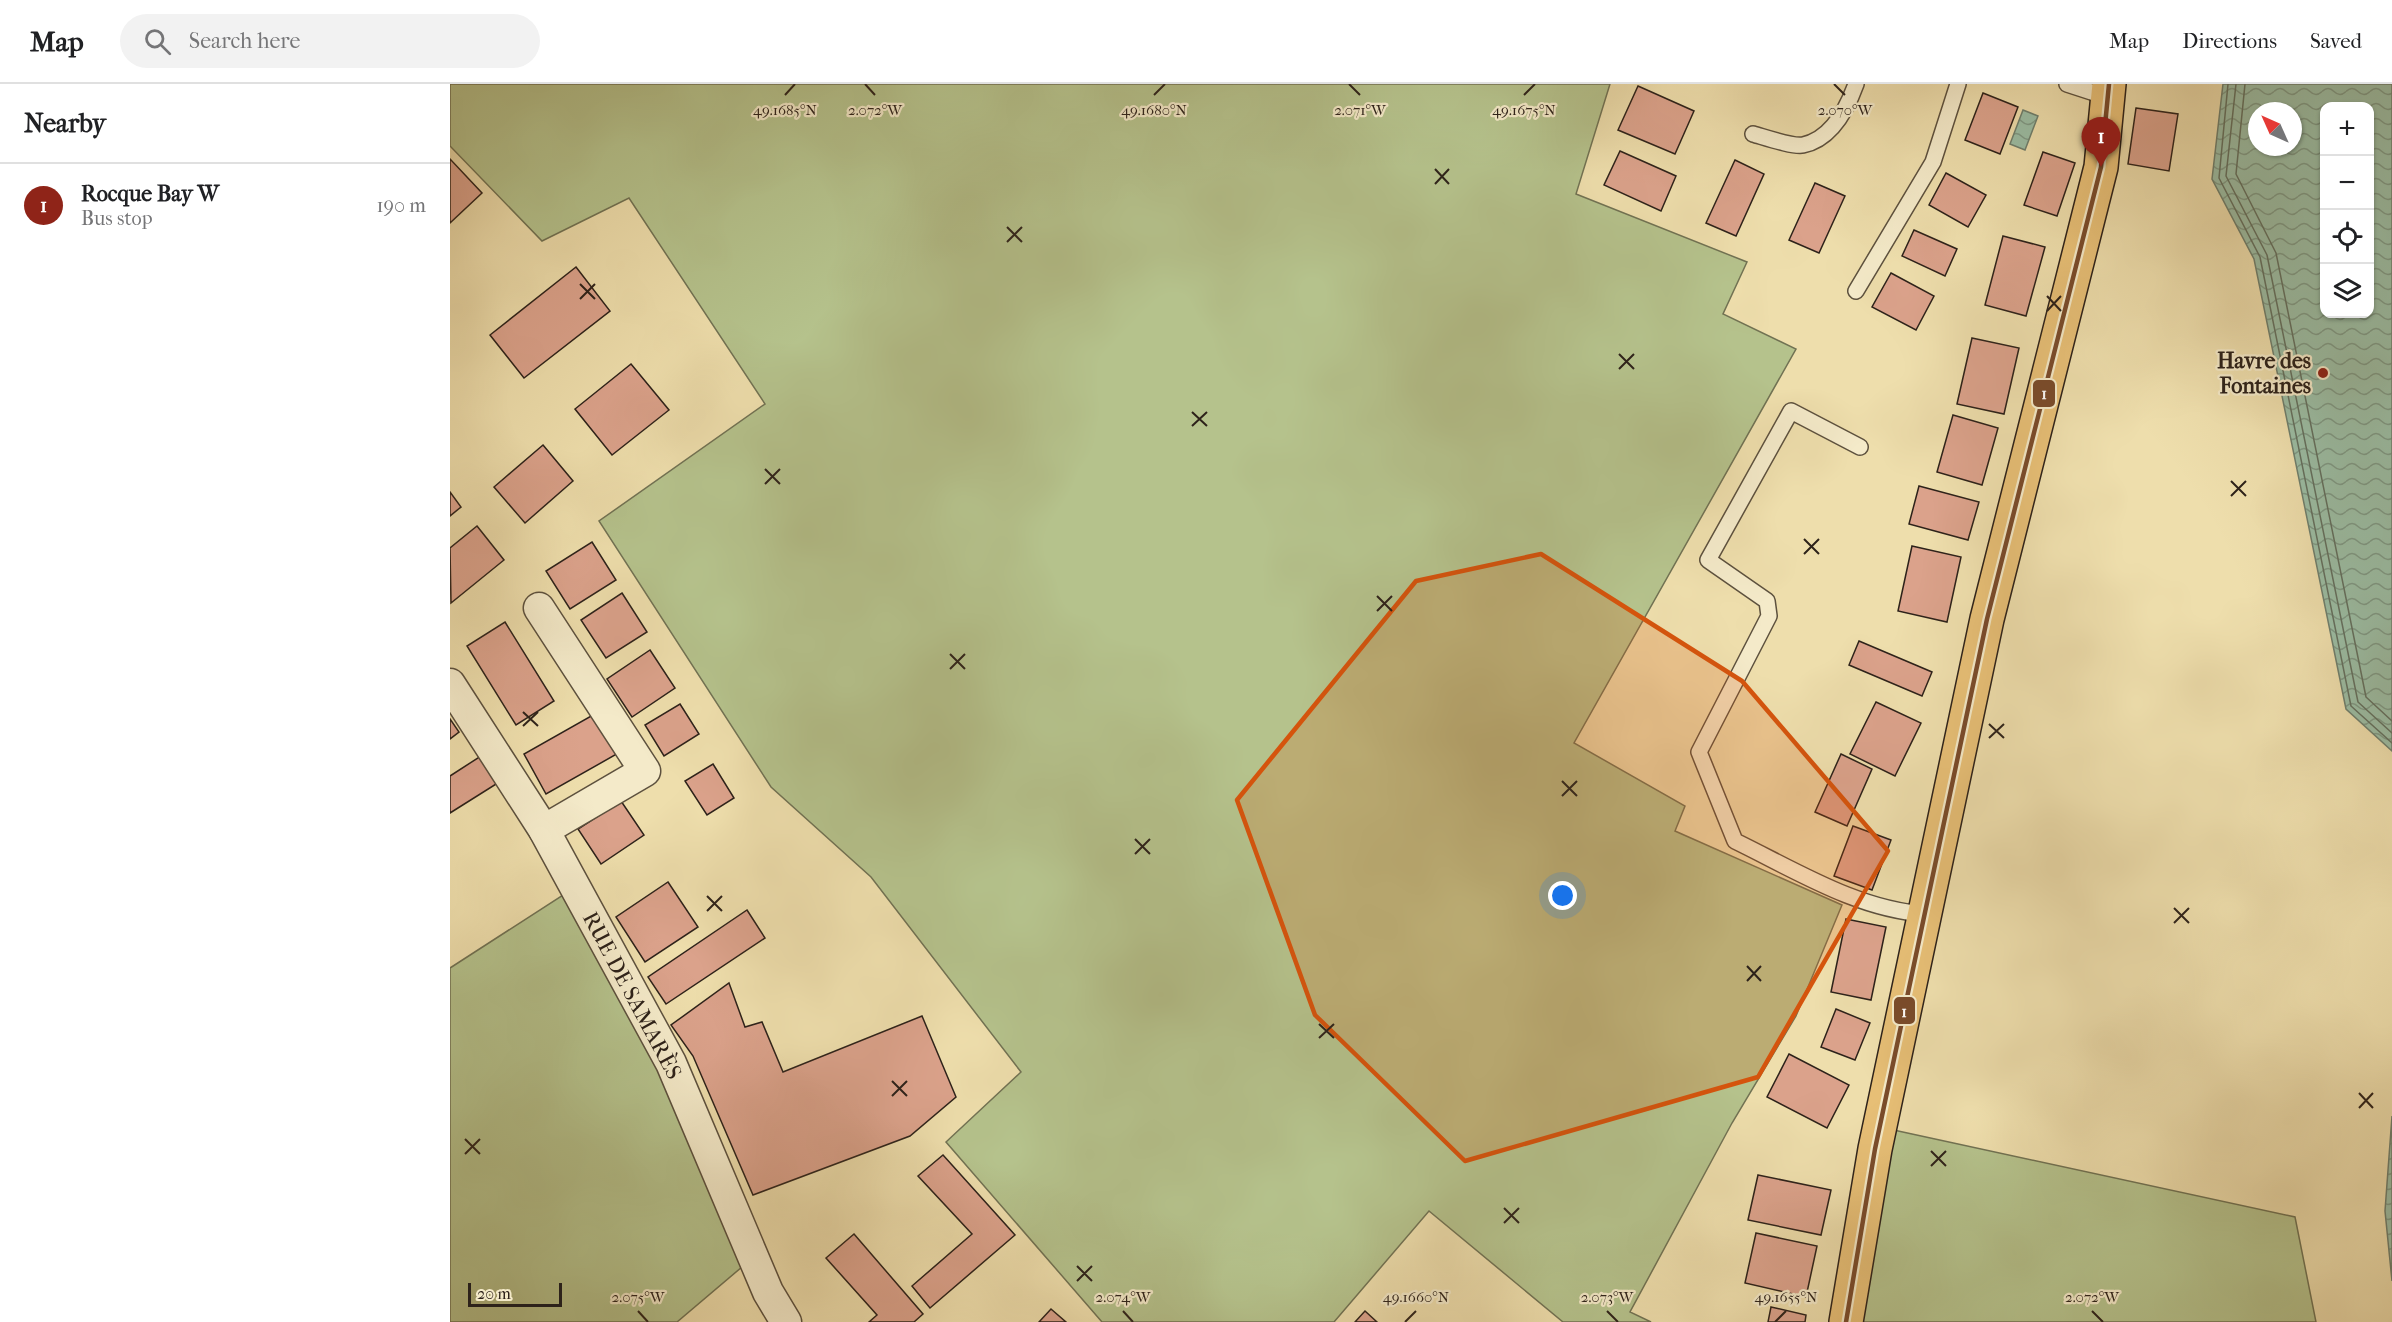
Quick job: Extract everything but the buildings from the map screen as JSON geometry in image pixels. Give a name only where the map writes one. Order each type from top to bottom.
[{"type":"main road","points":[[1846,1322],[1875,1149],[1987,619],[2101,167],[2108,90]]},
{"type":"street","points":[[539,608],[645,771],[544,830]]},
{"type":"street","name":"RUE DE SAMARÈS","points":[[450,684],[544,830],[671,1063],[768,1292],[786,1322]]},
{"type":"lane","points":[[1753,134],[1802,145],[1828,133],[1850,100],[1856,84]]},
{"type":"lane","points":[[1856,291],[1933,162],[1958,84]]},
{"type":"lane","points":[[2067,84],[2108,90]]},
{"type":"lane","points":[[1860,447],[1791,411],[1708,560],[1767,602],[1769,616],[1699,752],[1735,841],[1852,897],[1908,913],[1926,914]]},
{"type":"highlighted area","points":[[1541,554],[1742,681],[1888,851],[1758,1077],[1465,1161],[1315,1015],[1237,800],[1416,581]]},
{"type":"shaded area","points":[[450,84],[1610,84],[1576,194],[1747,262],[1723,314],[1796,349],[1574,743],[1685,806],[1675,831],[1842,905],[1796,1016],[1732,1123],[1630,1312],[1651,1322],[1563,1322],[1429,1211],[1334,1322],[1102,1322],[946,1142],[1021,1072],[871,877],[771,787],[599,521],[765,404],[629,198],[542,241],[450,146]]},
{"type":"shaded area","points":[[563,895],[658,1059],[749,1261],[677,1322],[450,1322],[450,968]]},
{"type":"shaded area","points":[[1889,1129],[2295,1217],[2316,1322],[1861,1322]]},
{"type":"water","name":"Havre des Fontaines","points":[[2223,84],[2392,84],[2392,751],[2346,709],[2254,259],[2212,179]]},
{"type":"water","points":[[2023,110],[2038,116],[2025,150],[2010,144]]},
{"type":"water","points":[[2392,1116],[2392,1281],[2385,1211]]},
{"type":"transit line","name":"1","points":[[1846,1322],[1875,1149],[1987,619],[2101,167],[2109,84]]},
{"type":"place","name":"Rocque Bay W","points":[[2101,167]]},
{"type":"place","name":"Havre des Fontaines","points":[[2323,373]]}]
